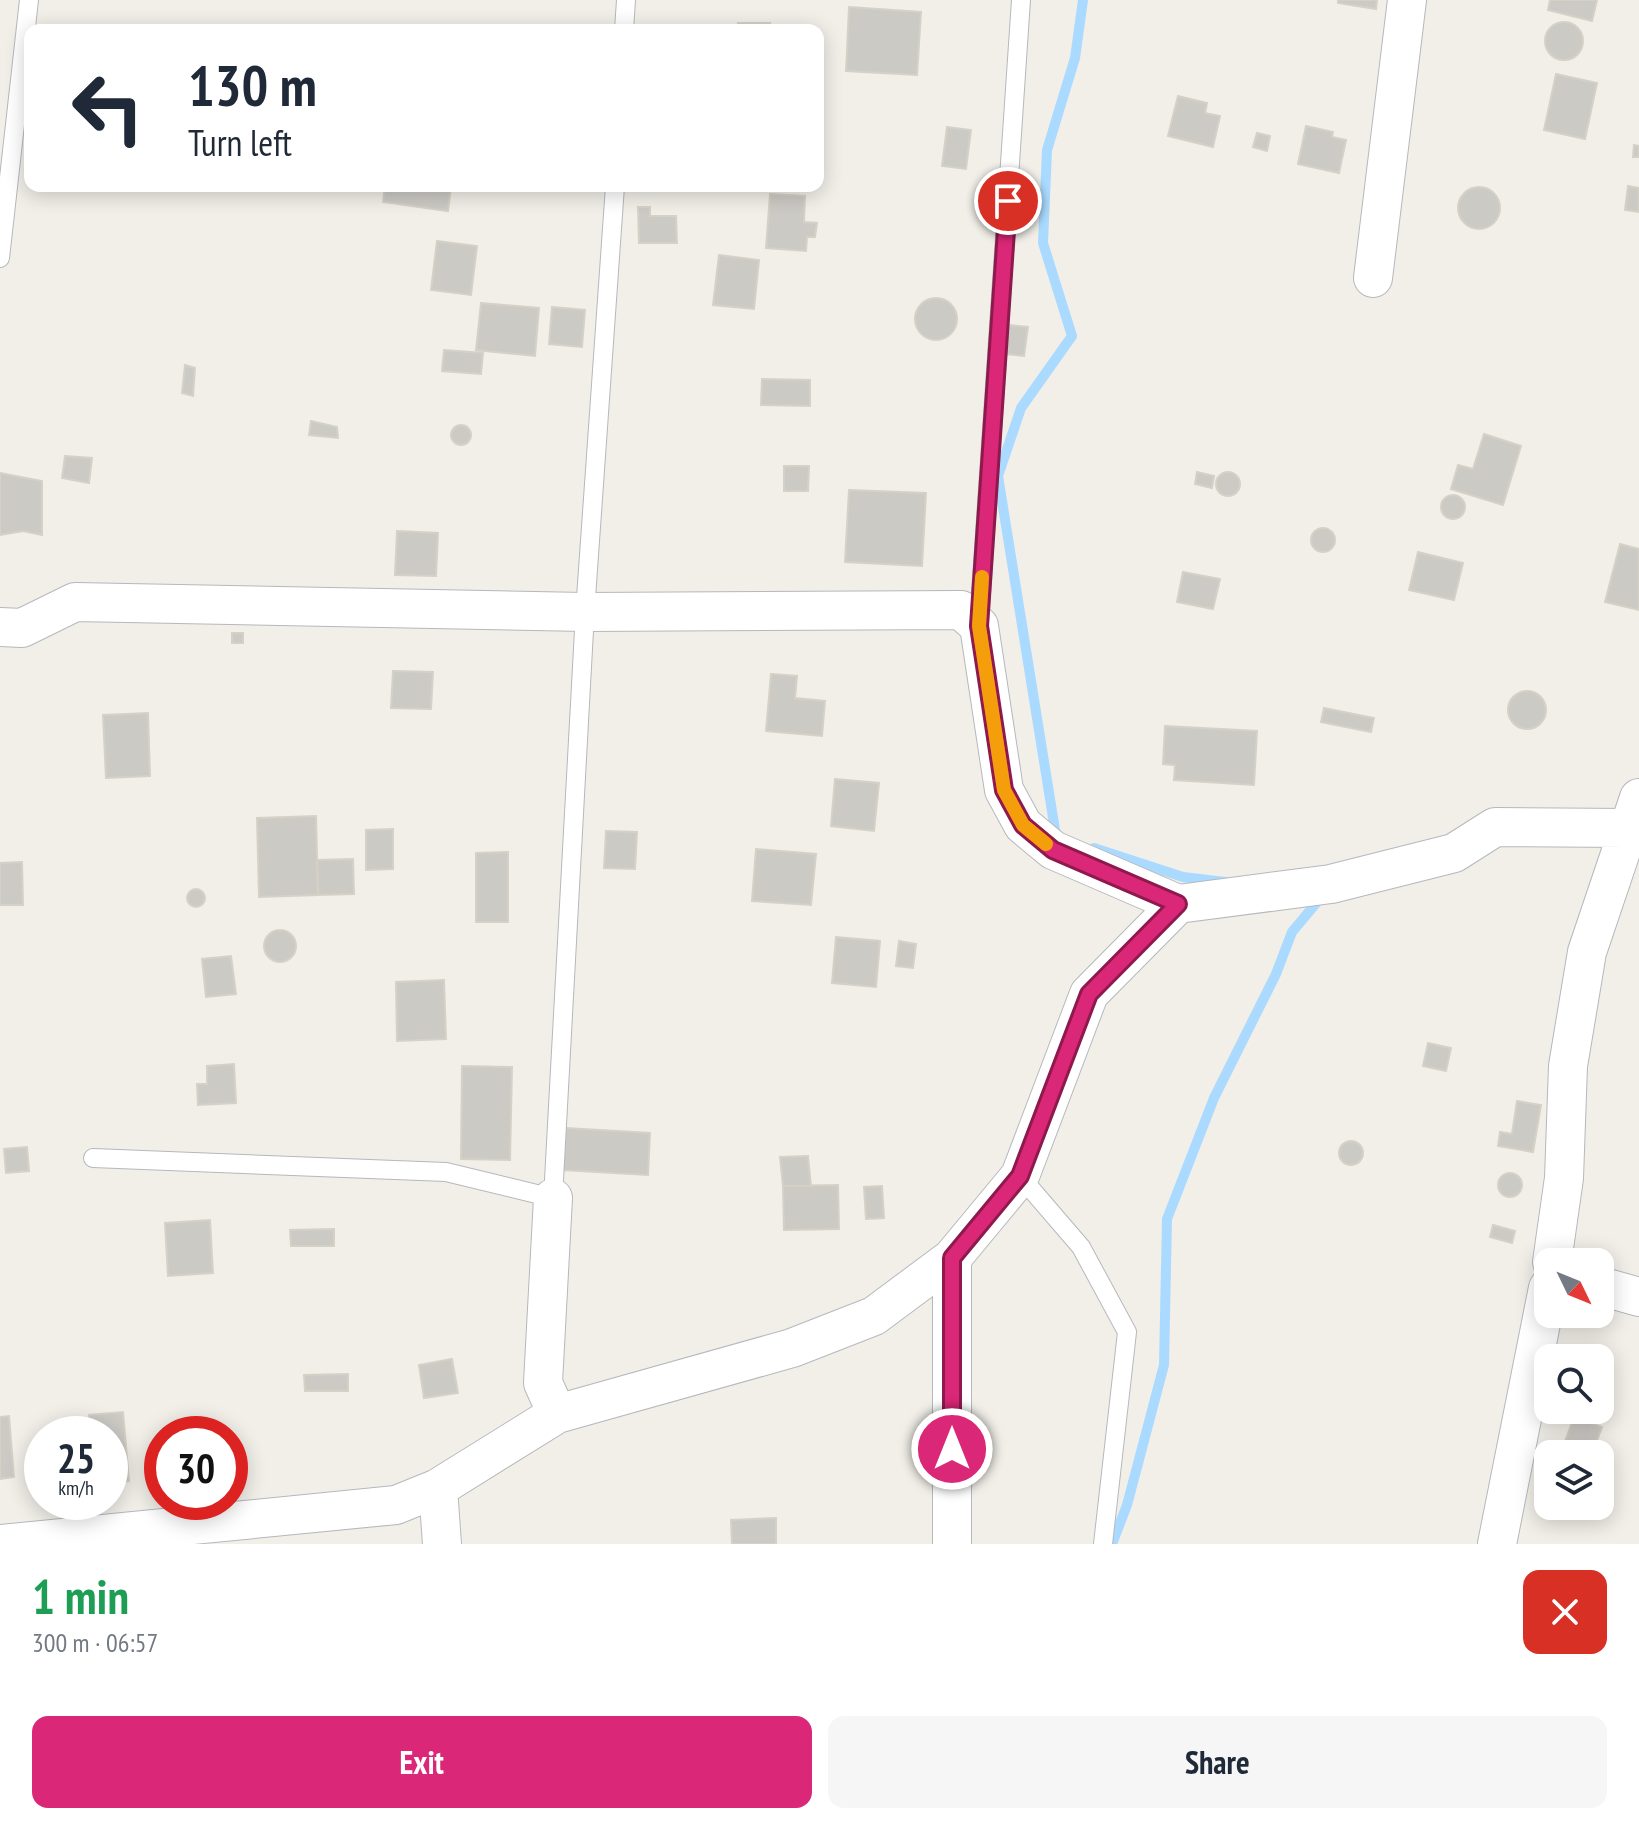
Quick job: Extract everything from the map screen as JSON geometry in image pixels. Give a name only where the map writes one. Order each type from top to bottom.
[{"type":"street","points":[[1373,278],[1407,0]]},
{"type":"street","points":[[0,627],[22,628],[75,602],[585,612],[961,610],[979,626],[1004,790],[1023,825],[1053,850],[1178,904],[1331,884],[1454,853],[1495,827],[1635,819],[1587,952],[1568,1066],[1564,1178],[1554,1248]]},
{"type":"street","points":[[0,1544],[84,1541],[396,1505],[438,1488],[557,1414],[792,1348],[874,1316],[952,1258],[1020,1176],[1089,994],[1178,904]]},
{"type":"street","points":[[553,1198],[543,1383],[557,1414]]},
{"type":"street","points":[[952,1258],[952,1544]]},
{"type":"street","points":[[1614,1290],[1639,1297]]},
{"type":"street","points":[[1497,1544],[1540,1328]]},
{"type":"street","points":[[438,1488],[442,1544]]},
{"type":"lane","points":[[26,24],[29,0]]},
{"type":"lane","points":[[624,24],[626,0]]},
{"type":"lane","points":[[979,626],[1021,0]]},
{"type":"lane","points":[[0,258],[24,44]]},
{"type":"lane","points":[[93,1158],[446,1172],[553,1198],[585,612],[615,192]]},
{"type":"lane","points":[[1020,1176],[1081,1247],[1127,1332],[1103,1544]]},
{"type":"building","points":[[1338,0],[1377,0],[1376,9],[1338,3]]},
{"type":"building","points":[[1550,0],[1597,0],[1592,21],[1548,10]]},
{"type":"building","points":[[849,7],[921,12],[917,75],[846,71]]},
{"type":"building","points":[[1564,22],[1578,27],[1583,41],[1578,55],[1564,60],[1550,55],[1545,41],[1550,27]]},
{"type":"building","points":[[1556,74],[1597,83],[1585,139],[1544,130]]},
{"type":"building","points":[[1178,96],[1207,103],[1205,113],[1220,116],[1213,147],[1168,136]]},
{"type":"building","points":[[1306,126],[1333,132],[1332,137],[1346,140],[1339,173],[1298,164]]},
{"type":"building","points":[[947,127],[971,130],[966,169],[942,166]]},
{"type":"building","points":[[1257,133],[1270,136],[1267,151],[1253,147]]},
{"type":"building","points":[[1634,145],[1639,146],[1639,157],[1633,157]]},
{"type":"building","points":[[1628,186],[1639,188],[1639,212],[1625,210]]},
{"type":"building","points":[[1479,187],[1494,193],[1500,208],[1494,223],[1479,229],[1464,223],[1458,208],[1464,193]]},
{"type":"building","points":[[384,192],[450,192],[448,211],[383,202]]},
{"type":"building","points":[[770,194],[805,196],[804,222],[817,223],[815,237],[807,237],[806,251],[766,248]]},
{"type":"building","points":[[638,207],[650,207],[650,216],[676,216],[677,243],[639,243]]},
{"type":"building","points":[[437,241],[477,246],[471,295],[431,290]]},
{"type":"building","points":[[719,255],[759,260],[754,309],[713,305]]},
{"type":"building","points":[[936,298],[951,304],[957,319],[951,334],[936,340],[921,334],[915,319],[921,304]]},
{"type":"building","points":[[481,303],[539,308],[535,356],[476,350]]},
{"type":"building","points":[[552,307],[585,310],[582,347],[549,344]]},
{"type":"building","points":[[1009,325],[1028,327],[1024,356],[1005,354]]},
{"type":"building","points":[[444,350],[483,353],[481,374],[442,371]]},
{"type":"building","points":[[185,365],[195,368],[193,396],[182,393]]},
{"type":"building","points":[[762,379],[810,380],[810,406],[761,405]]},
{"type":"building","points":[[311,421],[337,427],[338,438],[309,435]]},
{"type":"building","points":[[461,425],[468,428],[471,435],[468,442],[461,445],[454,442],[451,435],[454,428]]},
{"type":"building","points":[[1484,434],[1521,446],[1503,505],[1451,489],[1458,465],[1473,469]]},
{"type":"building","points":[[65,456],[92,458],[89,483],[62,478]]},
{"type":"building","points":[[784,466],[809,466],[808,491],[784,491]]},
{"type":"building","points":[[1197,472],[1214,476],[1212,488],[1195,484]]},
{"type":"building","points":[[1228,472],[1239,479],[1240,484],[1233,495],[1228,496],[1217,489],[1216,484],[1223,473]]},
{"type":"building","points":[[0,473],[42,481],[42,535],[23,531],[0,535]]},
{"type":"building","points":[[849,490],[926,493],[922,566],[845,562]]},
{"type":"building","points":[[1453,495],[1464,502],[1465,507],[1458,518],[1453,519],[1442,512],[1441,507],[1448,496]]},
{"type":"building","points":[[1323,528],[1334,535],[1335,540],[1328,551],[1323,552],[1312,545],[1311,540],[1318,529]]},
{"type":"building","points":[[397,531],[438,533],[436,576],[395,575]]},
{"type":"building","points":[[1620,544],[1639,549],[1639,610],[1605,602]]},
{"type":"building","points":[[1418,552],[1463,563],[1454,600],[1409,590]]},
{"type":"building","points":[[1183,572],[1220,579],[1213,609],[1177,602]]},
{"type":"building","points":[[232,633],[243,633],[243,643],[232,643]]},
{"type":"building","points":[[393,671],[433,672],[431,709],[391,708]]},
{"type":"building","points":[[771,674],[797,676],[795,698],[825,701],[822,736],[766,731]]},
{"type":"building","points":[[1527,691],[1541,696],[1546,710],[1541,724],[1527,729],[1513,724],[1508,710],[1513,696]]},
{"type":"building","points":[[1324,708],[1374,718],[1371,732],[1321,722]]},
{"type":"building","points":[[148,713],[150,776],[106,778],[103,715]]},
{"type":"building","points":[[1165,726],[1257,731],[1254,785],[1174,780],[1175,765],[1163,764]]},
{"type":"building","points":[[835,779],[879,783],[874,831],[831,826]]},
{"type":"building","points":[[316,816],[318,895],[259,897],[257,818]]},
{"type":"building","points":[[393,829],[393,869],[366,870],[366,830]]},
{"type":"building","points":[[606,831],[637,832],[635,869],[604,868]]},
{"type":"building","points":[[756,849],[816,854],[811,905],[752,901]]},
{"type":"building","points":[[508,852],[508,922],[476,922],[476,853]]},
{"type":"building","points":[[353,859],[354,894],[318,895],[317,860]]},
{"type":"building","points":[[22,862],[23,905],[0,905],[0,863]]},
{"type":"building","points":[[196,889],[205,898],[196,907],[187,898]]},
{"type":"building","points":[[280,930],[291,935],[296,946],[291,957],[280,962],[269,957],[264,946],[269,935]]},
{"type":"building","points":[[836,937],[880,941],[876,987],[832,983]]},
{"type":"building","points":[[899,941],[916,944],[913,968],[896,966]]},
{"type":"building","points":[[231,956],[236,994],[206,997],[202,959]]},
{"type":"building","points":[[444,980],[446,1039],[397,1041],[396,982]]},
{"type":"building","points":[[1428,1043],[1451,1048],[1446,1071],[1423,1066]]},
{"type":"building","points":[[234,1064],[236,1103],[198,1105],[197,1084],[207,1084],[207,1066]]},
{"type":"building","points":[[462,1066],[512,1067],[510,1160],[461,1159]]},
{"type":"building","points":[[1517,1101],[1541,1105],[1533,1152],[1498,1146],[1500,1132],[1512,1134]]},
{"type":"building","points":[[566,1128],[650,1133],[648,1175],[563,1170]]},
{"type":"building","points":[[1351,1141],[1362,1148],[1363,1153],[1356,1164],[1351,1165],[1340,1158],[1339,1153],[1346,1142]]},
{"type":"building","points":[[27,1147],[29,1171],[6,1173],[4,1149]]},
{"type":"building","points":[[808,1156],[811,1186],[783,1186],[780,1157]]},
{"type":"building","points":[[1510,1173],[1521,1180],[1522,1185],[1515,1196],[1510,1197],[1499,1190],[1498,1185],[1505,1174]]},
{"type":"building","points":[[838,1185],[839,1229],[784,1230],[783,1186]]},
{"type":"building","points":[[882,1186],[884,1218],[866,1219],[864,1187]]},
{"type":"building","points":[[210,1220],[213,1273],[168,1276],[165,1223]]},
{"type":"building","points":[[1493,1225],[1515,1231],[1512,1243],[1490,1237]]},
{"type":"building","points":[[334,1229],[334,1246],[291,1246],[290,1230]]},
{"type":"building","points":[[452,1359],[458,1393],[424,1398],[419,1365]]},
{"type":"building","points":[[348,1374],[348,1391],[305,1391],[304,1375]]},
{"type":"building","points":[[123,1412],[123,1416],[89,1416]]},
{"type":"building","points":[[9,1416],[14,1477],[0,1479],[0,1417]]},
{"type":"building","points":[[1571,1424],[1602,1427],[1597,1440],[1565,1440]]},
{"type":"building","points":[[776,1518],[776,1544],[732,1544],[731,1520]]},
{"type":"waterway","points":[[1056,836],[998,476],[1021,408],[1072,336],[1043,243],[1047,150],[1075,58],[1083,0]]},
{"type":"waterway","points":[[1094,848],[1183,877],[1225,882]]},
{"type":"waterway","points":[[1112,1544],[1127,1505],[1164,1365],[1167,1219],[1214,1098],[1276,974],[1292,932],[1323,895]]},
{"type":"slow traffic","points":[[982,577],[979,626],[1004,790],[1023,825],[1046,844]]},
{"type":"route","points":[[952,1449],[952,1258],[1020,1176],[1047,1113],[1089,994],[1178,904],[1053,850],[1023,825],[1004,790],[979,626],[1008,201]]}]
